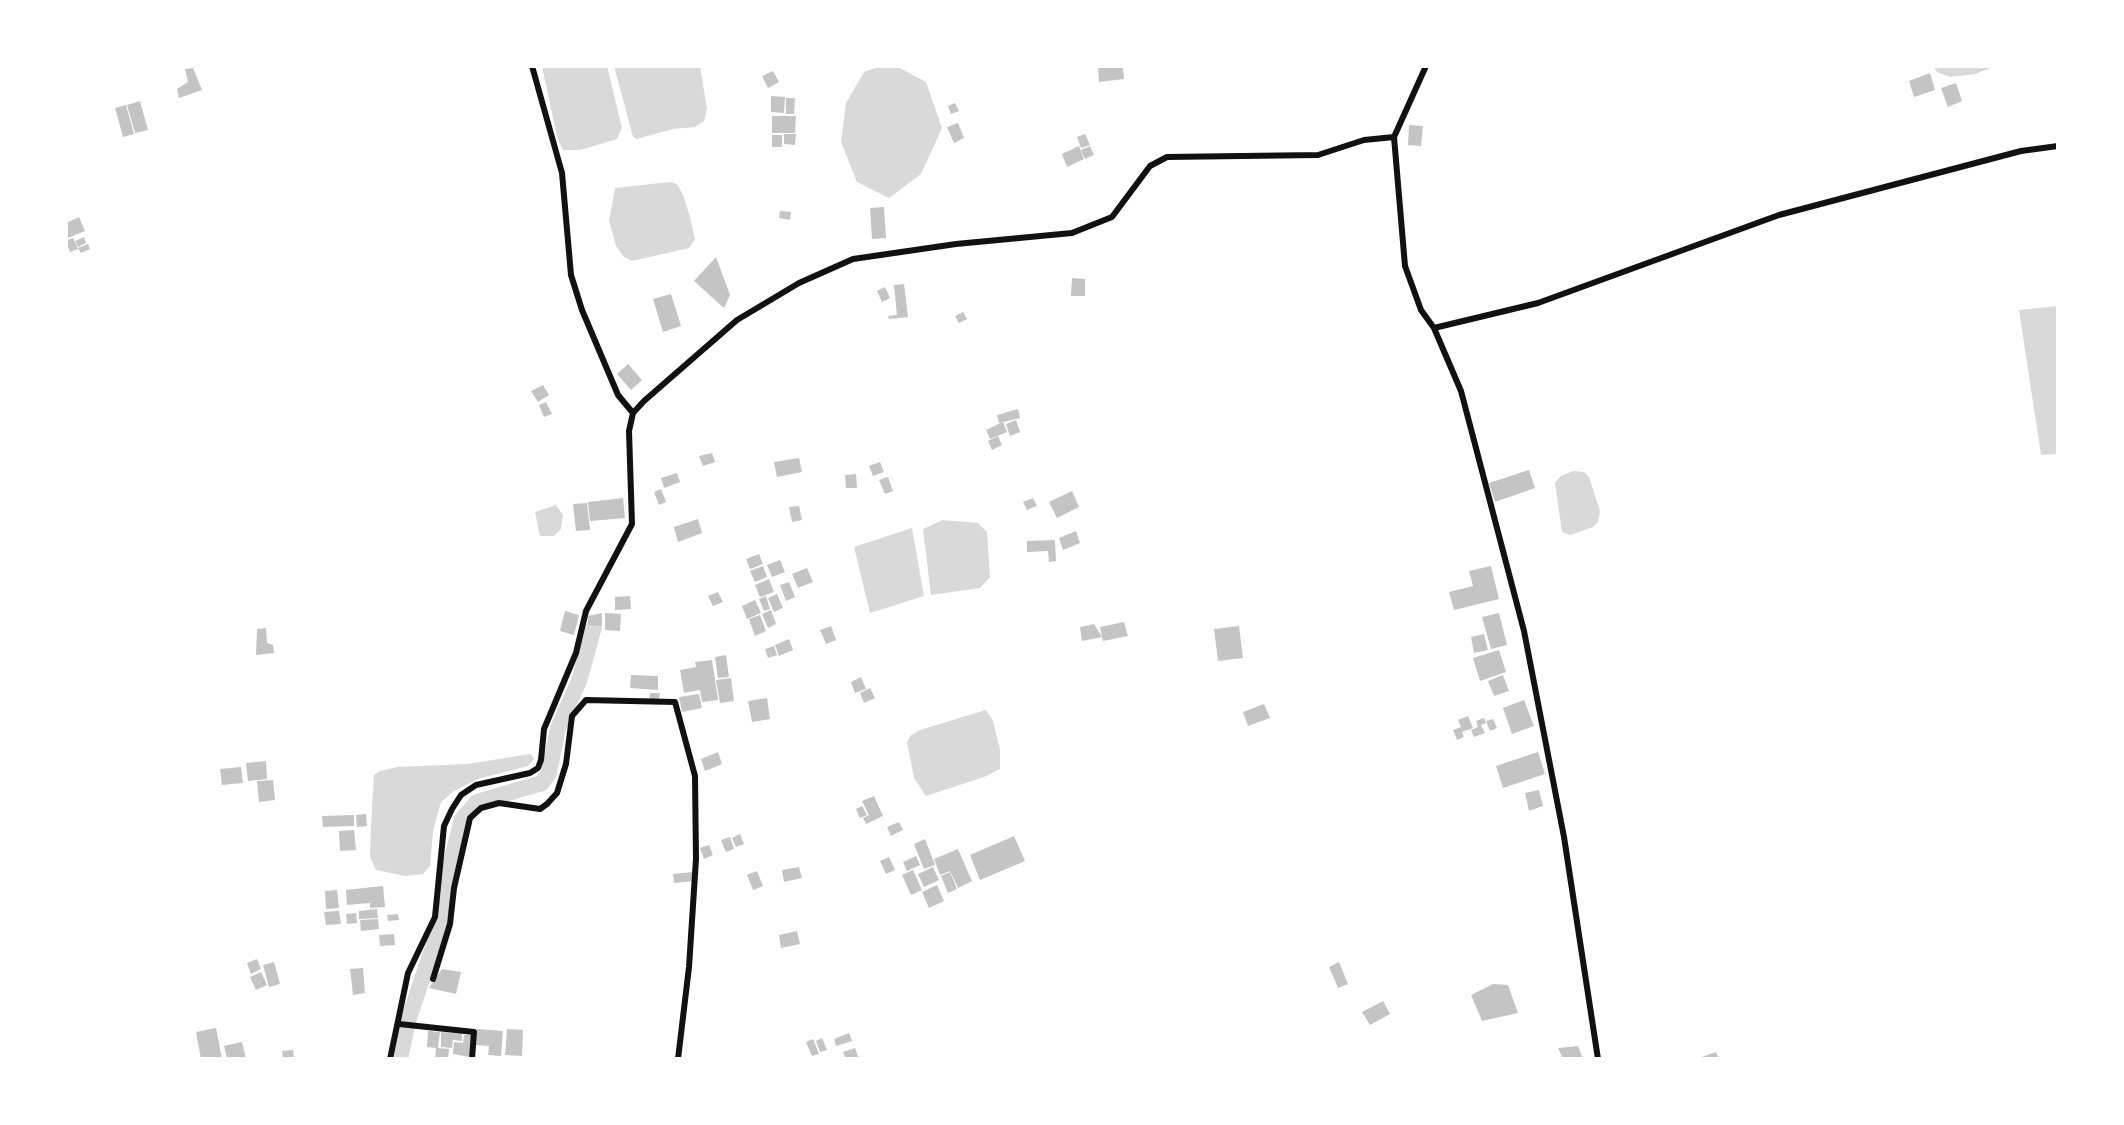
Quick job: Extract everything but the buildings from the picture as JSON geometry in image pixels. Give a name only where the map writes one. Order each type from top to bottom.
[{"type":"street","points":[[532,66],[562,173],[571,275],[582,310],[618,395],[633,414]]},
{"type":"street","points":[[1426,66],[1394,137],[1405,266],[1421,310],[1434,328],[1461,391],[1524,631],[1564,837],[1599,1059]]},
{"type":"street","points":[[390,1059],[408,973],[435,917],[444,826],[461,795],[476,785],[530,773],[538,768],[544,729],[576,653],[586,611],[632,524],[629,430],[633,414],[737,320],[799,283],[853,259],[956,244],[1072,233],[1112,217],[1150,166],[1167,158],[1318,155],[1364,140],[1394,137]]},
{"type":"street","points":[[1434,328],[1538,303],[1779,215],[2021,151],[2058,146]]},
{"type":"street","points":[[433,979],[450,924],[454,888],[470,818],[481,808],[499,803],[540,809],[547,804],[556,793],[566,764],[572,716],[586,700],[675,702],[695,776],[696,859],[689,967],[678,1059]]},
{"type":"street","points":[[399,1024],[474,1032],[472,1059]]},
{"type":"shaded area","points":[[542,66],[607,66],[622,128],[617,139],[580,150],[563,150],[557,137]]},
{"type":"shaded area","points":[[614,66],[700,66],[707,109],[704,121],[695,127],[673,129],[637,139],[633,137]]},
{"type":"shaded area","points":[[881,66],[896,66],[926,82],[942,128],[921,174],[889,198],[857,182],[841,142],[846,103],[864,72]]},
{"type":"shaded area","points":[[1933,66],[1996,66],[1975,74],[1950,77],[1937,72]]},
{"type":"shaded area","points":[[670,182],[677,184],[683,195],[695,239],[689,248],[632,261],[624,257],[616,246],[609,221],[615,188]]},
{"type":"shaded area","points":[[2058,306],[2058,454],[2041,455],[2019,310]]},
{"type":"shaded area","points":[[1573,471],[1584,472],[1589,477],[1600,511],[1598,522],[1593,527],[1570,535],[1562,532],[1555,483],[1561,476]]},
{"type":"shaded area","points":[[556,505],[563,515],[561,529],[554,536],[540,536],[535,512]]},
{"type":"shaded area","points":[[943,520],[978,523],[987,532],[990,577],[980,588],[931,595],[923,529]]},
{"type":"shaded area","points":[[912,528],[924,596],[870,613],[854,547]]},
{"type":"shaded area","points":[[986,710],[993,721],[1000,750],[1000,769],[984,777],[926,796],[914,778],[907,742],[910,736],[920,730]]},
{"type":"shaded area","points":[[531,754],[534,759],[528,766],[478,779],[454,791],[441,802],[433,831],[430,866],[423,874],[406,876],[376,870],[370,857],[374,775],[380,771],[397,767],[467,764]]},
{"type":"waterway","points":[[400,1059],[408,1021],[437,935],[445,886],[462,819],[477,802],[542,783],[549,773],[558,728],[579,681],[594,627]]}]
